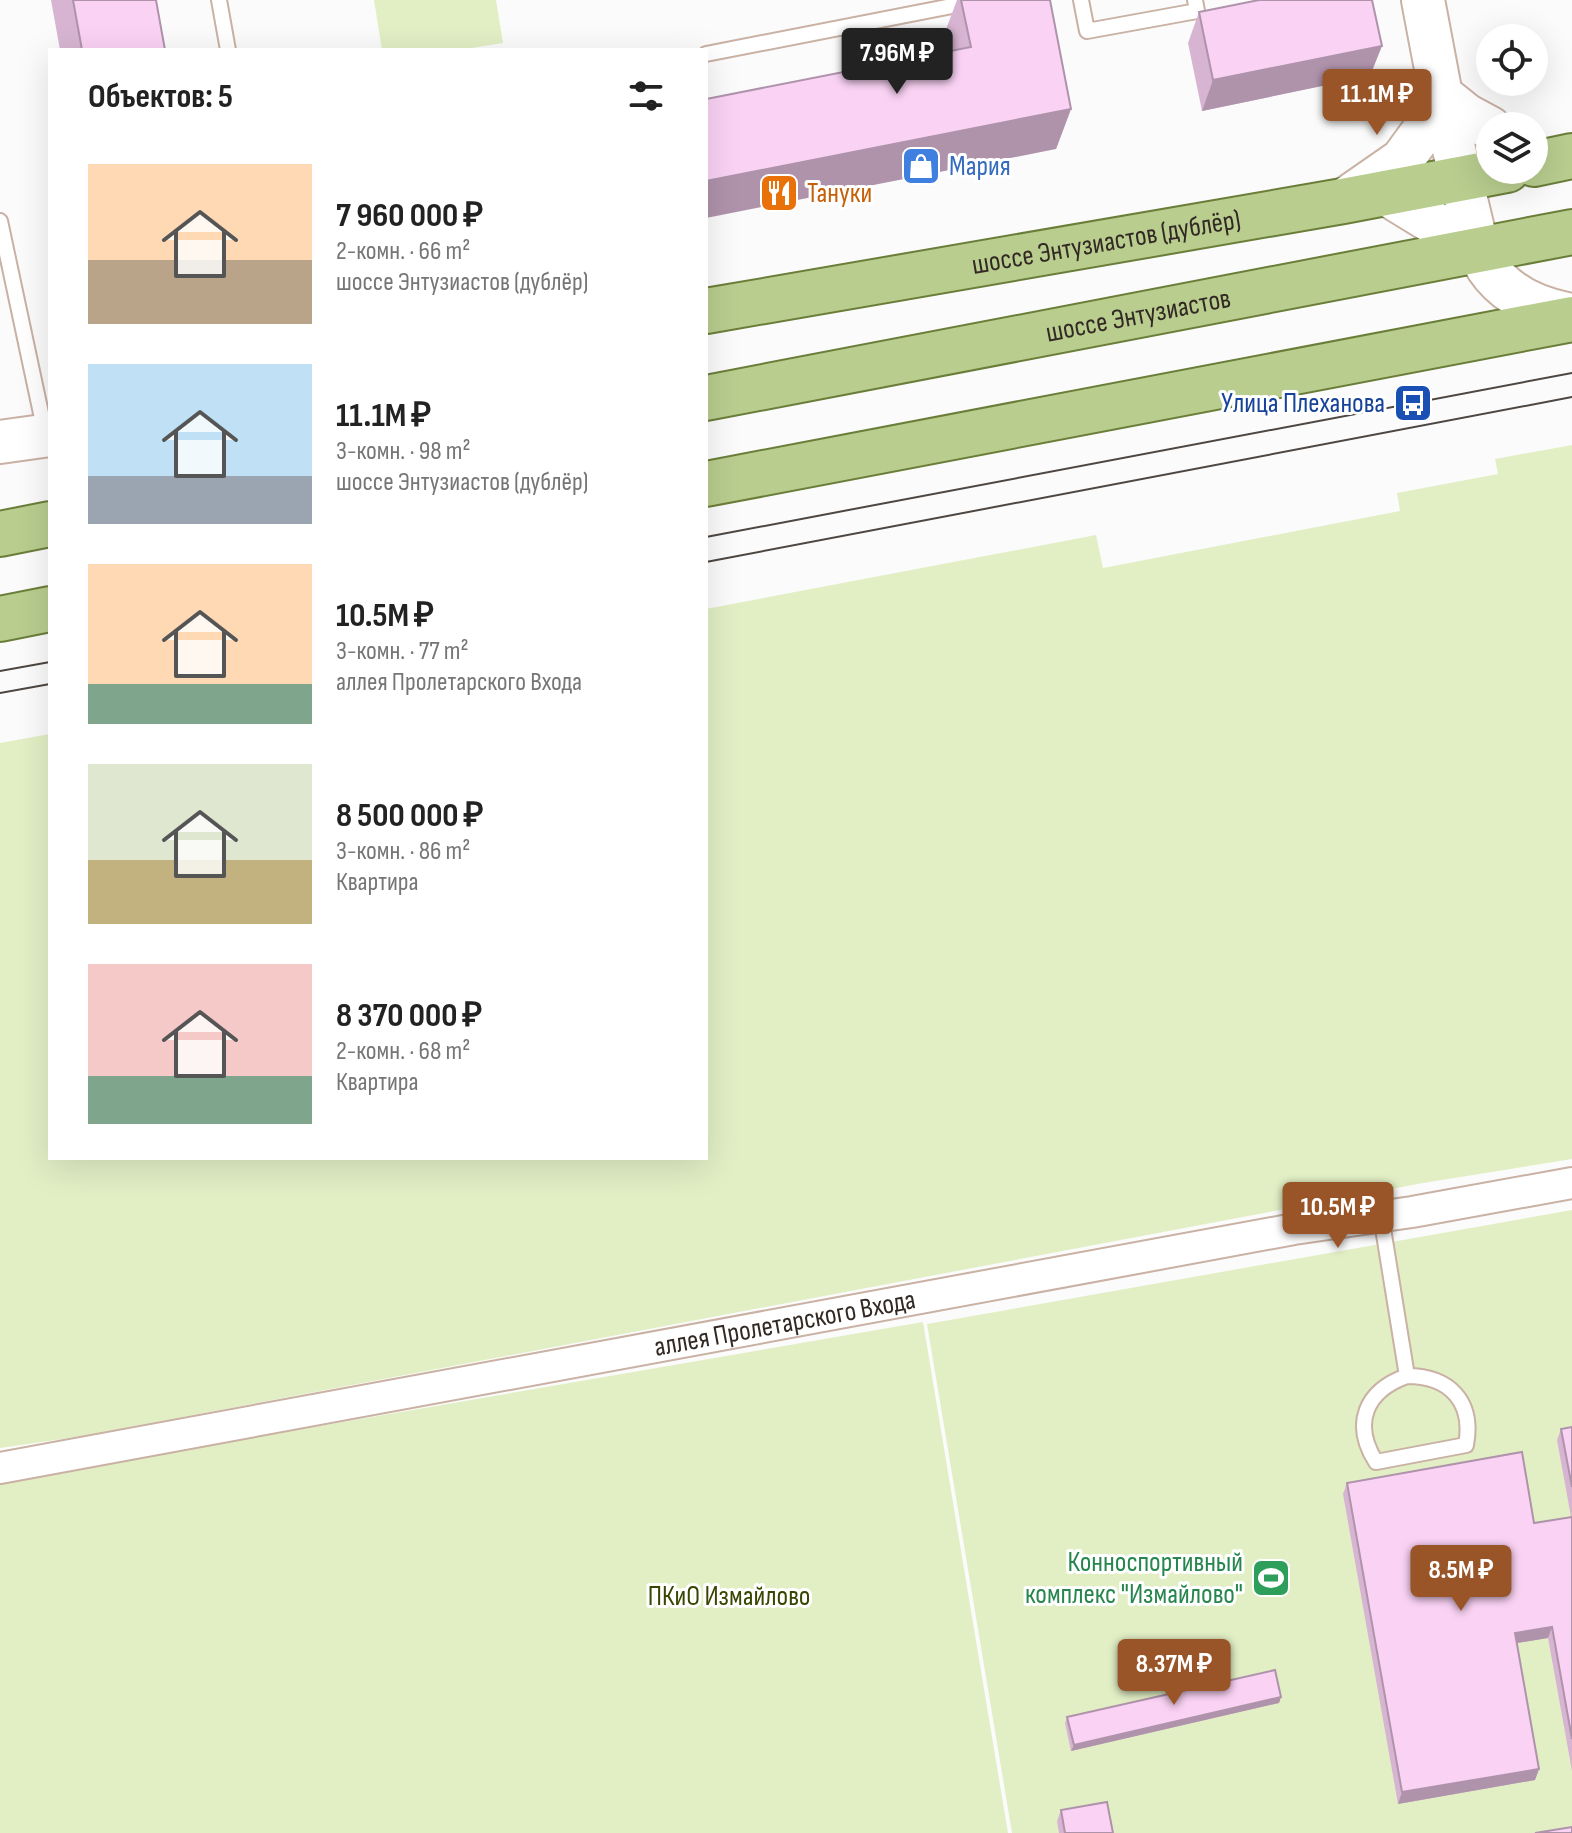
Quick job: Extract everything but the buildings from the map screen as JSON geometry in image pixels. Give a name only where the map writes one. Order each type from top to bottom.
[{"type":"main road","points":[[1423,0],[1441,95],[1484,265],[1498,282],[1518,298],[1572,317]]},
{"type":"main road","points":[[1441,95],[1476,120]]},
{"type":"main road","points":[[1343,201],[1402,160],[1429,123],[1441,95]]},
{"type":"main road","points":[[1548,143],[1572,147]]},
{"type":"main road","points":[[1548,161],[1572,156]]},
{"type":"main road","name":"шоссе Энтузиастов (дублёр)","points":[[708,311],[1476,177]]},
{"type":"main road","points":[[1385,193],[1478,250]]},
{"type":"main road","name":"шоссе Энтузиастов","points":[[708,398],[1572,232]]},
{"type":"main road","points":[[708,484],[1572,317]]},
{"type":"main road","points":[[0,442],[48,435]]},
{"type":"main road","points":[[0,534],[48,524]]},
{"type":"main road","points":[[0,619],[48,609]]},
{"type":"street","name":"аллея Пролетарского Входа","points":[[0,1468],[1279,1232],[1572,1183]]},
{"type":"lane","points":[[219,0],[228,48]]},
{"type":"lane","points":[[708,54],[983,0]]},
{"type":"lane","points":[[1081,0],[1087,31],[1197,11],[1195,0]]},
{"type":"lane","points":[[0,221],[48,435]]},
{"type":"lane","points":[[1381,1216],[1407,1376]]},
{"type":"lane","points":[[1407,1376],[1426,1376],[1441,1382],[1458,1396],[1467,1414],[1466,1445],[1376,1462],[1367,1447],[1363,1427],[1367,1410],[1376,1394],[1390,1382],[1407,1376]]},
{"type":"green space","points":[[374,0],[496,0],[503,43],[472,48],[382,48]]},
{"type":"green space","points":[[1572,445],[1572,1159],[1423,1183],[77,1437],[0,1448],[0,743],[48,734],[48,1160],[708,1160],[708,609],[1096,535],[1103,568],[1400,511],[1397,493],[1498,474],[1495,459]]},
{"type":"green space","name":"Конноспортивный комплекс \"Измайлово\"","points":[[1572,1210],[1572,1833],[1012,1833],[927,1324]]},
{"type":"green space","name":"ПКиО Измайлово","points":[[923,1322],[1008,1833],[0,1833],[0,1481]]},
{"type":"tram line","points":[[708,537],[1572,373]]},
{"type":"tram line","points":[[708,562],[1572,397]]},
{"type":"tram line","points":[[0,671],[48,662]]},
{"type":"tram line","points":[[0,693],[48,684]]},
{"type":"place","name":"Мария","points":[[921,166]]},
{"type":"place","name":"Тануки","points":[[779,193]]},
{"type":"place","name":"Улица Плеханова","points":[[1413,403]]},
{"type":"place","name":"Конноспортивный комплекс \"Измайлово\"","points":[[1271,1578]]}]
